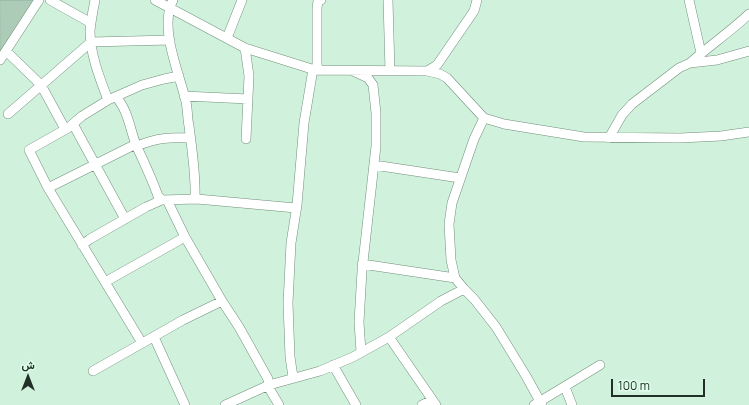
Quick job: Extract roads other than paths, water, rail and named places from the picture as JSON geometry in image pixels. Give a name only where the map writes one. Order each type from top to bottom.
[{"type":"street","points":[[0,60],[39,0]]},
{"type":"street","points":[[50,0],[91,23]]},
{"type":"street","points":[[95,0],[91,23],[91,42],[94,58],[112,98],[119,101],[127,117],[136,145],[158,196],[165,200],[222,301],[240,327],[268,379],[268,385],[279,405]]},
{"type":"street","points":[[155,0],[171,4],[245,48],[316,70],[427,71],[440,74],[448,78],[484,118],[504,124],[584,137],[609,138],[680,138],[721,136],[749,132]]},
{"type":"street","points":[[227,38],[242,0]]},
{"type":"street","points":[[292,377],[290,357],[289,282],[291,243],[296,208],[304,123],[317,64],[317,8],[318,2],[321,0]]},
{"type":"street","points":[[388,0],[390,71]]},
{"type":"street","points":[[427,71],[437,65],[474,11],[477,0]]},
{"type":"street","points":[[688,0],[701,53]]},
{"type":"street","points":[[171,4],[168,24],[170,40],[184,96],[190,138],[195,199]]},
{"type":"street","points":[[609,138],[622,115],[632,104],[679,68],[690,63],[730,32],[749,14]]},
{"type":"street","points":[[8,114],[91,42],[170,40]]},
{"type":"street","points":[[245,48],[248,76],[246,139]]},
{"type":"street","points":[[6,50],[41,85],[95,164],[125,219]]},
{"type":"street","points":[[690,63],[717,60],[749,50]]},
{"type":"street","points":[[353,70],[368,78],[373,85],[376,113],[376,146],[362,264],[359,322],[361,352]]},
{"type":"street","points":[[142,343],[48,188],[29,150],[112,98],[142,85],[179,76]]},
{"type":"street","points":[[184,96],[248,99]]},
{"type":"street","points":[[484,118],[474,139],[452,203],[449,224],[451,260],[455,278],[496,327],[539,403],[600,365]]},
{"type":"street","points":[[48,188],[95,164],[136,145],[153,139],[170,137],[190,138]]},
{"type":"street","points":[[374,165],[460,178]]},
{"type":"street","points":[[82,245],[146,207],[165,200],[195,199],[296,208]]},
{"type":"street","points":[[105,282],[185,237]]},
{"type":"street","points":[[362,264],[455,278]]},
{"type":"street","points":[[225,405],[268,385],[333,366],[389,337],[441,301],[464,289]]},
{"type":"street","points":[[93,371],[154,336],[222,301]]},
{"type":"street","points":[[154,336],[185,405]]},
{"type":"street","points":[[389,337],[434,402],[422,405]]},
{"type":"street","points":[[333,366],[356,405]]},
{"type":"street","points":[[565,387],[572,405]]}]
